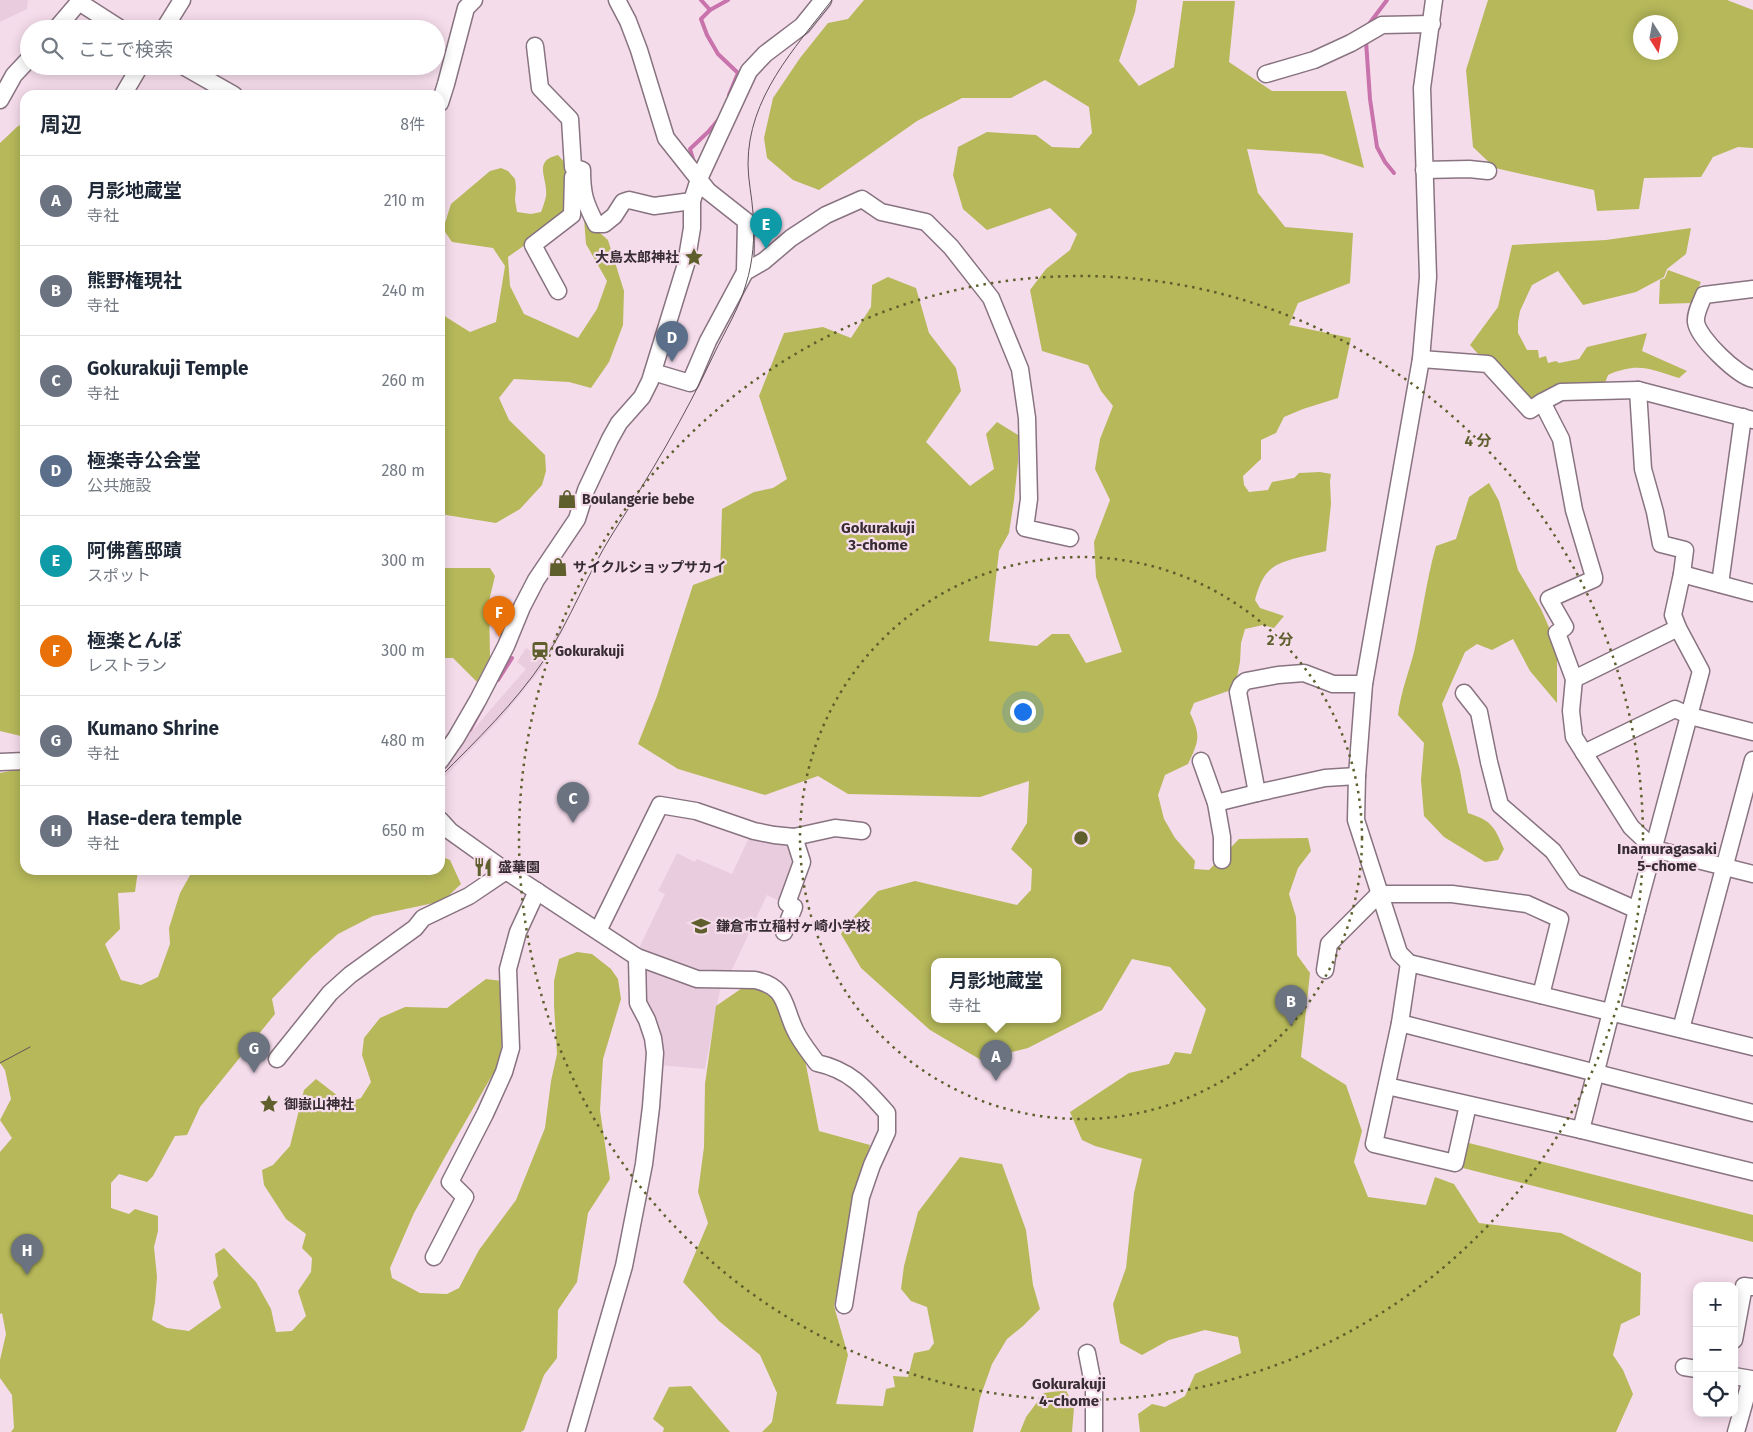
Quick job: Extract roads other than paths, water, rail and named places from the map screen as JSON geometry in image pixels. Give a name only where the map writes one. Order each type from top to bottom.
[{"type":"street","points":[[170,20],[182,0]]},
{"type":"street","points":[[444,90],[466,8],[474,0]]},
{"type":"street","points":[[617,0],[628,21],[639,50],[666,138],[708,191],[746,221],[745,272],[708,341],[690,382],[653,372]]},
{"type":"street","points":[[445,754],[478,700],[506,646],[522,607],[536,580],[577,519],[586,490],[610,439],[620,423],[642,397],[653,372],[686,264],[692,228],[692,201],[698,179],[749,71],[764,54],[802,26],[823,0]]},
{"type":"street","points":[[1434,0],[1422,88],[1428,277],[1421,359],[1364,684],[1357,776],[1356,820],[1399,953],[1409,964],[1681,1029],[1752,1043]]},
{"type":"street","points":[[64,20],[79,2],[107,20]]},
{"type":"street","points":[[1266,74],[1314,60],[1351,43],[1382,25],[1432,24]]},
{"type":"street","points":[[535,46],[540,88],[570,119],[573,167],[572,215],[533,245],[558,291]]},
{"type":"street","points":[[0,100],[14,75],[20,69]]},
{"type":"street","points":[[126,90],[135,75]]},
{"type":"street","points":[[199,75],[225,90]]},
{"type":"street","points":[[573,167],[582,170],[582,190],[588,210],[596,224],[604,224],[614,216],[622,202],[629,200],[654,206],[692,201]]},
{"type":"street","points":[[1424,170],[1469,169],[1488,171]]},
{"type":"street","points":[[745,272],[764,261],[791,238],[826,215],[862,199],[881,212],[926,222],[951,247],[991,298],[1020,369],[1027,418],[1029,499],[1025,528],[1070,538]]},
{"type":"street","points":[[1753,289],[1704,295],[1696,321],[1700,334],[1707,342],[1743,376],[1753,379]]},
{"type":"street","points":[[1421,359],[1488,364],[1530,410],[1561,392],[1638,390],[1748,418],[1720,584]]},
{"type":"street","points":[[1581,1130],[1637,910],[1701,672],[1673,615],[1685,550],[1661,544],[1644,469],[1638,390]]},
{"type":"street","points":[[1542,402],[1561,439],[1574,510],[1594,577],[1594,579],[1549,599],[1564,627],[1557,633],[1574,679],[1571,711],[1574,737],[1631,827],[1654,849],[1753,874]]},
{"type":"street","points":[[1682,574],[1753,593]]},
{"type":"street","points":[[1574,679],[1678,628]]},
{"type":"street","points":[[1257,793],[1238,692],[1241,685],[1246,682],[1278,675],[1304,673],[1333,684],[1364,684]]},
{"type":"street","points":[[1464,692],[1479,712],[1500,805],[1553,851],[1574,882],[1637,910]]},
{"type":"street","points":[[1584,753],[1675,709],[1690,716],[1753,732]]},
{"type":"street","points":[[1681,1029],[1753,760]]},
{"type":"street","points":[[0,762],[20,761]]},
{"type":"street","points":[[1201,761],[1216,803],[1222,837],[1222,860]]},
{"type":"street","points":[[1216,803],[1325,778],[1357,776]]},
{"type":"street","points":[[598,931],[660,805],[696,811],[754,831],[794,836],[835,828],[862,831]]},
{"type":"street","points":[[445,826],[506,871],[637,957],[697,979],[755,980],[770,985],[782,995],[795,1029],[817,1063],[833,1066],[861,1084],[887,1113],[887,1132],[872,1165],[861,1197],[844,1305]]},
{"type":"street","points":[[784,932],[794,907],[788,903],[802,862],[794,836]]},
{"type":"street","points":[[277,1059],[330,993],[350,975],[415,928],[423,918],[469,896],[506,871]]},
{"type":"street","points":[[434,1257],[465,1197],[450,1182],[504,1072],[510,1048],[508,969],[518,932],[537,891]]},
{"type":"street","points":[[1325,970],[1329,944],[1379,894],[1452,894],[1527,904],[1560,919],[1541,995]]},
{"type":"street","points":[[576,1432],[624,1266],[644,1164],[655,1053],[653,1038],[647,1020],[638,1003],[637,957]]},
{"type":"street","points":[[1409,964],[1388,1086],[1374,1144],[1455,1163],[1468,1106]]},
{"type":"street","points":[[1400,1023],[1753,1113]]},
{"type":"street","points":[[1388,1086],[1753,1172]]},
{"type":"street","points":[[1736,1327],[1744,1286],[1753,1287]]},
{"type":"street","points":[[1087,1353],[1094,1389],[1094,1432]]},
{"type":"street","points":[[1736,1432],[1752,1379],[1738,1377]]},
{"type":"waterway","points":[[701,0],[710,10]]},
{"type":"waterway","points":[[728,0],[710,10],[701,19],[707,35],[718,54],[738,73],[729,95]]},
{"type":"waterway","points":[[1369,24],[1387,0]]},
{"type":"waterway","points":[[1366,41],[1370,99],[1377,147],[1385,162],[1394,173]]},
{"type":"waterway","points":[[694,162],[690,149],[719,119]]},
{"type":"waterway","points":[[498,680],[512,658]]},
{"type":"waterway","points":[[470,730],[482,708]]},
{"type":"tram line","points":[[445,772],[508,706],[544,660],[563,629],[595,564],[691,400],[732,320],[746,284],[753,249],[754,222],[748,164],[750,140],[756,117],[776,76],[832,0]]},
{"type":"tram line","points":[[0,1063],[30,1047]]},
{"type":"place","name":"阿佛舊邸蹟","points":[[766,249]]},
{"type":"place","name":"大島太郎神社","points":[[694,257]]},
{"type":"place","name":"極楽寺公会堂","points":[[672,362]]},
{"type":"place","name":"Boulangerie bebe","points":[[567,499]]},
{"type":"place","name":"サイクルショップサカイ","points":[[558,567]]},
{"type":"place","name":"極楽とんぼ","points":[[499,637]]},
{"type":"place","name":"Gokurakuji","points":[[540,651]]},
{"type":"place","name":"Gokurakuji Temple","points":[[573,823]]},
{"type":"place","name":"盛華園","points":[[483,867]]},
{"type":"place","name":"鎌倉市立稲村ヶ崎小学校","points":[[701,926]]},
{"type":"place","name":"熊野権現社","points":[[1291,1026]]},
{"type":"place","name":"Kumano Shrine","points":[[254,1073]]},
{"type":"place","name":"月影地蔵堂","points":[[996,1081]]},
{"type":"place","name":"御嶽山神社","points":[[269,1104]]},
{"type":"place","name":"Hase-dera temple","points":[[27,1275]]},
{"type":"district","name":"Gokurakuji 3-chome","points":[[878,536]]},
{"type":"district","name":"Inamuragasaki 5-chome","points":[[1667,858]]},
{"type":"district","name":"Gokurakuji 4-chome","points":[[1069,1392]]}]
